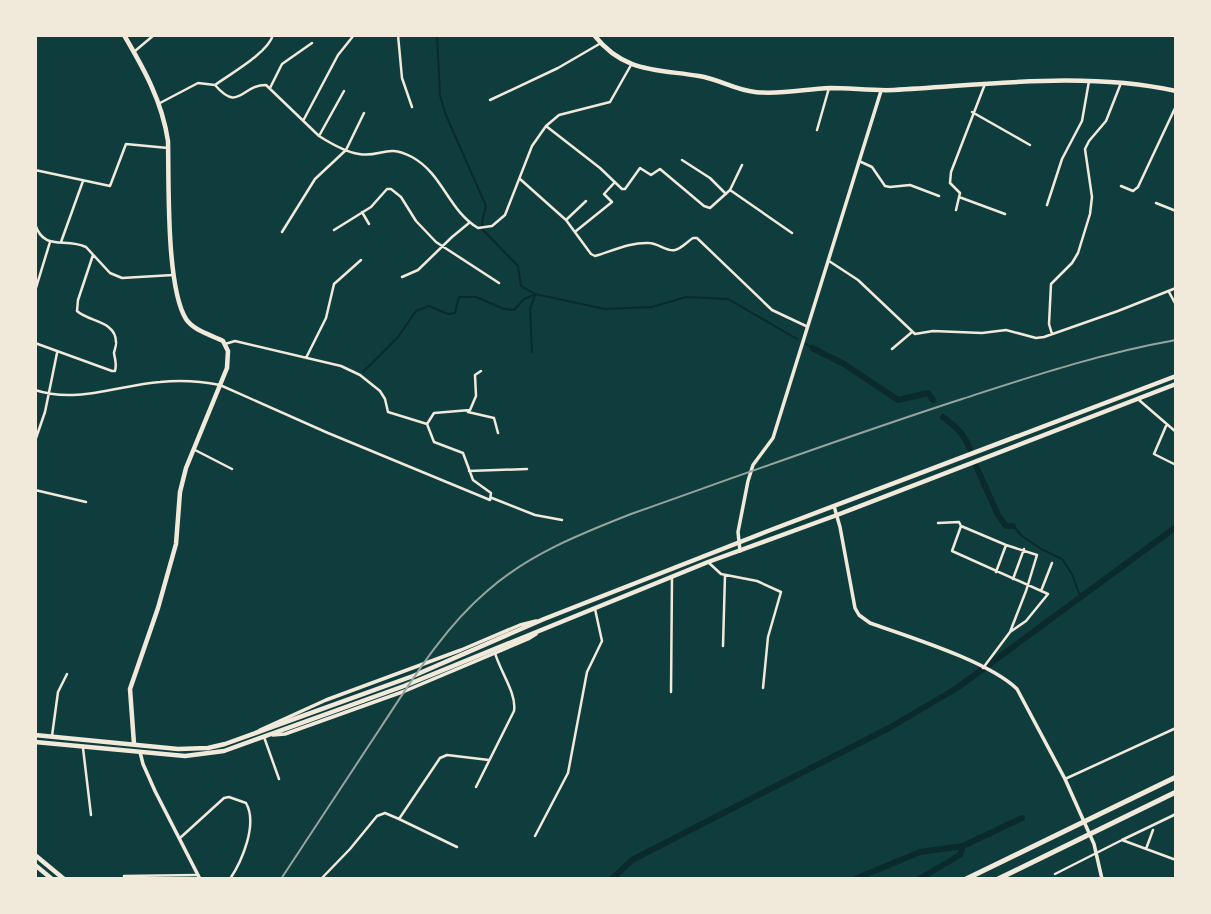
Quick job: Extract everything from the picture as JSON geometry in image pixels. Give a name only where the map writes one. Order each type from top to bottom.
[{"type":"highway","points":[[967,879],[1176,777]]},
{"type":"highway","points":[[1001,879],[1176,792]]},
{"type":"main road","points":[[124,35],[160,104],[168,148],[173,275],[187,320],[225,344],[228,362],[192,448],[180,492],[176,544],[158,608],[130,689],[134,744],[141,752]]},
{"type":"main road","points":[[594,35],[631,65],[642,69],[703,77],[734,89],[757,93],[829,88],[881,91],[1067,79],[1176,91]]},
{"type":"main road","points":[[35,735],[167,748],[202,748],[225,744],[413,676],[544,619],[1176,376]]},
{"type":"main road","points":[[35,742],[176,755],[204,755],[224,751],[404,687],[515,639],[708,562],[1176,383]]},
{"type":"main road","points":[[35,855],[64,879]]},
{"type":"main road","points":[[35,865],[52,879]]},
{"type":"street","points":[[134,52],[154,35]]},
{"type":"street","points":[[215,85],[255,57],[272,40],[273,35]]},
{"type":"street","points":[[303,121],[338,55],[354,35]]},
{"type":"street","points":[[398,35],[402,78],[412,107]]},
{"type":"street","points":[[490,100],[558,68],[601,43]]},
{"type":"street","points":[[270,88],[282,64],[312,44]]},
{"type":"street","points":[[160,104],[198,83],[215,85],[230,98],[237,98],[261,85],[270,88],[319,136],[346,150],[359,154],[390,149],[421,163],[433,173],[449,199],[470,223],[478,228],[500,221],[505,215],[532,146],[546,126],[559,115],[610,102],[631,65]]},
{"type":"street","points":[[1047,205],[1062,159],[1082,121],[1088,80]]},
{"type":"street","points":[[1052,334],[1049,324],[1051,284],[1078,253],[1090,215],[1092,186],[1085,149],[1106,121],[1121,83]]},
{"type":"street","points":[[956,210],[960,192],[952,186],[949,179],[972,112],[985,84]]},
{"type":"street","points":[[817,130],[829,88]]},
{"type":"street","points":[[319,136],[344,91]]},
{"type":"street","points":[[740,551],[738,532],[750,472],[773,438],[881,91]]},
{"type":"street","points":[[1121,186],[1133,191],[1138,187],[1176,106]]},
{"type":"street","points":[[972,112],[1030,145]]},
{"type":"street","points":[[282,232],[316,179],[346,150],[365,113]]},
{"type":"street","points":[[546,126],[625,189],[640,168],[651,175],[660,169],[710,208],[730,190],[742,165]]},
{"type":"street","points":[[35,170],[110,186],[126,144],[168,148]]},
{"type":"street","points":[[682,160],[710,178],[726,194]]},
{"type":"street","points":[[859,161],[872,167],[885,186],[910,185],[939,196]]},
{"type":"street","points":[[520,179],[566,220],[591,254],[595,256],[632,244],[646,243],[661,245],[671,251],[697,238],[772,310],[806,326]]},
{"type":"street","points":[[61,242],[83,181]]},
{"type":"street","points":[[575,231],[612,202],[604,194],[615,182]]},
{"type":"street","points":[[334,230],[371,207],[391,188],[411,210],[416,221],[442,247],[499,283]]},
{"type":"street","points":[[730,190],[792,233]]},
{"type":"street","points":[[959,197],[1005,214]]},
{"type":"street","points":[[566,220],[586,201]]},
{"type":"street","points":[[1156,202],[1176,211]]},
{"type":"street","points":[[362,212],[369,224]]},
{"type":"street","points":[[402,277],[418,271],[470,223]]},
{"type":"street","points":[[35,224],[40,236],[50,242],[80,244],[116,277],[173,275]]},
{"type":"street","points":[[35,291],[50,242]]},
{"type":"street","points":[[35,343],[116,371],[114,353],[117,344],[114,332],[104,323],[85,318],[77,311],[93,255]]},
{"type":"street","points":[[306,358],[326,318],[334,284],[360,260]]},
{"type":"street","points":[[827,260],[858,280],[912,332]]},
{"type":"street","points":[[892,349],[912,332],[982,333],[1006,330],[1036,338],[1176,288]]},
{"type":"street","points":[[1169,291],[1176,304]]},
{"type":"street","points":[[225,344],[235,341],[341,366],[360,375],[380,391],[388,412],[427,424]]},
{"type":"street","points":[[36,438],[45,412],[58,352]]},
{"type":"street","points":[[467,412],[472,408],[476,397],[475,375],[481,371]]},
{"type":"street","points":[[35,390],[79,395],[161,382],[203,382],[220,386],[488,500],[492,498],[562,520]]},
{"type":"street","points":[[1137,397],[1166,426],[1176,432]]},
{"type":"street","points":[[427,424],[434,413],[467,412],[494,418],[498,433]]},
{"type":"street","points":[[427,424],[434,442],[463,453],[473,480],[491,493],[492,498]]},
{"type":"street","points":[[1166,426],[1154,454],[1176,465]]},
{"type":"street","points":[[192,448],[232,469]]},
{"type":"street","points":[[469,471],[527,470]]},
{"type":"street","points":[[35,490],[86,502]]},
{"type":"street","points":[[834,506],[855,608],[859,615],[870,623],[997,674],[1017,689],[1065,779],[1097,853],[1102,879]]},
{"type":"street","points":[[938,523],[959,522],[961,526],[1038,557],[1010,632],[983,668]]},
{"type":"street","points":[[961,526],[952,551],[1048,594],[1026,621],[1010,632]]},
{"type":"street","points":[[996,572],[1006,545]]},
{"type":"street","points":[[1013,579],[1024,550]]},
{"type":"street","points":[[708,562],[725,575],[757,581],[781,592],[768,637],[763,688]]},
{"type":"street","points":[[1041,592],[1052,563]]},
{"type":"street","points":[[723,646],[725,575]]},
{"type":"street","points":[[671,692],[672,577]]},
{"type":"street","points":[[535,836],[568,773],[587,672],[601,648],[602,635],[595,607]]},
{"type":"street","points":[[255,732],[326,700],[520,625],[544,619]]},
{"type":"street","points":[[279,779],[267,736],[285,734],[468,666],[528,639],[547,626]]},
{"type":"street","points":[[461,650],[468,666]]},
{"type":"street","points":[[476,786],[515,705],[495,653]]},
{"type":"street","points":[[52,736],[58,691],[67,674]]},
{"type":"street","points":[[381,680],[388,697]]},
{"type":"street","points":[[1065,779],[1176,728]]},
{"type":"street","points":[[83,745],[91,815]]},
{"type":"street","points":[[124,876],[199,877],[155,792],[141,752]]},
{"type":"street","points":[[400,819],[443,756],[489,760]]},
{"type":"street","points":[[180,838],[224,798],[246,803],[249,810],[248,834],[230,879]]},
{"type":"street","points":[[321,879],[377,816],[385,813],[457,847]]},
{"type":"street","points":[[1055,874],[1176,814]]},
{"type":"street","points":[[1146,849],[1153,830]]},
{"type":"street","points":[[1122,840],[1176,860]]},
{"type":"waterway","points":[[437,35],[440,95],[445,113],[486,206],[483,230],[518,266],[521,286],[535,294],[605,309],[652,307],[686,297],[728,299],[797,339]]},
{"type":"waterway","points":[[363,372],[398,337],[416,311],[429,306],[448,314],[455,313],[459,297],[476,297],[504,309],[514,310],[524,299],[534,295]]},
{"type":"waterway","points":[[532,352],[530,309],[535,295]]},
{"type":"waterway","points":[[806,344],[812,348]]},
{"type":"waterway","points":[[812,348],[844,364],[898,400],[928,393],[933,400]]},
{"type":"waterway","points":[[943,417],[959,430],[970,449]]},
{"type":"waterway","points":[[976,466],[998,515],[1006,526],[1013,526]]},
{"type":"waterway","points":[[1013,526],[1041,549],[1062,559],[1072,574],[1080,596]]},
{"type":"waterway","points":[[612,879],[632,860],[889,728],[957,688],[1176,527]]},
{"type":"waterway","points":[[855,879],[920,852],[963,846],[1022,818]]},
{"type":"waterway","points":[[919,879],[960,855],[963,846]]},
{"type":"railway","points":[[281,879],[404,691],[442,639],[470,606],[502,579],[536,556],[631,514],[879,427],[1068,366],[1121,351],[1176,340]]}]
